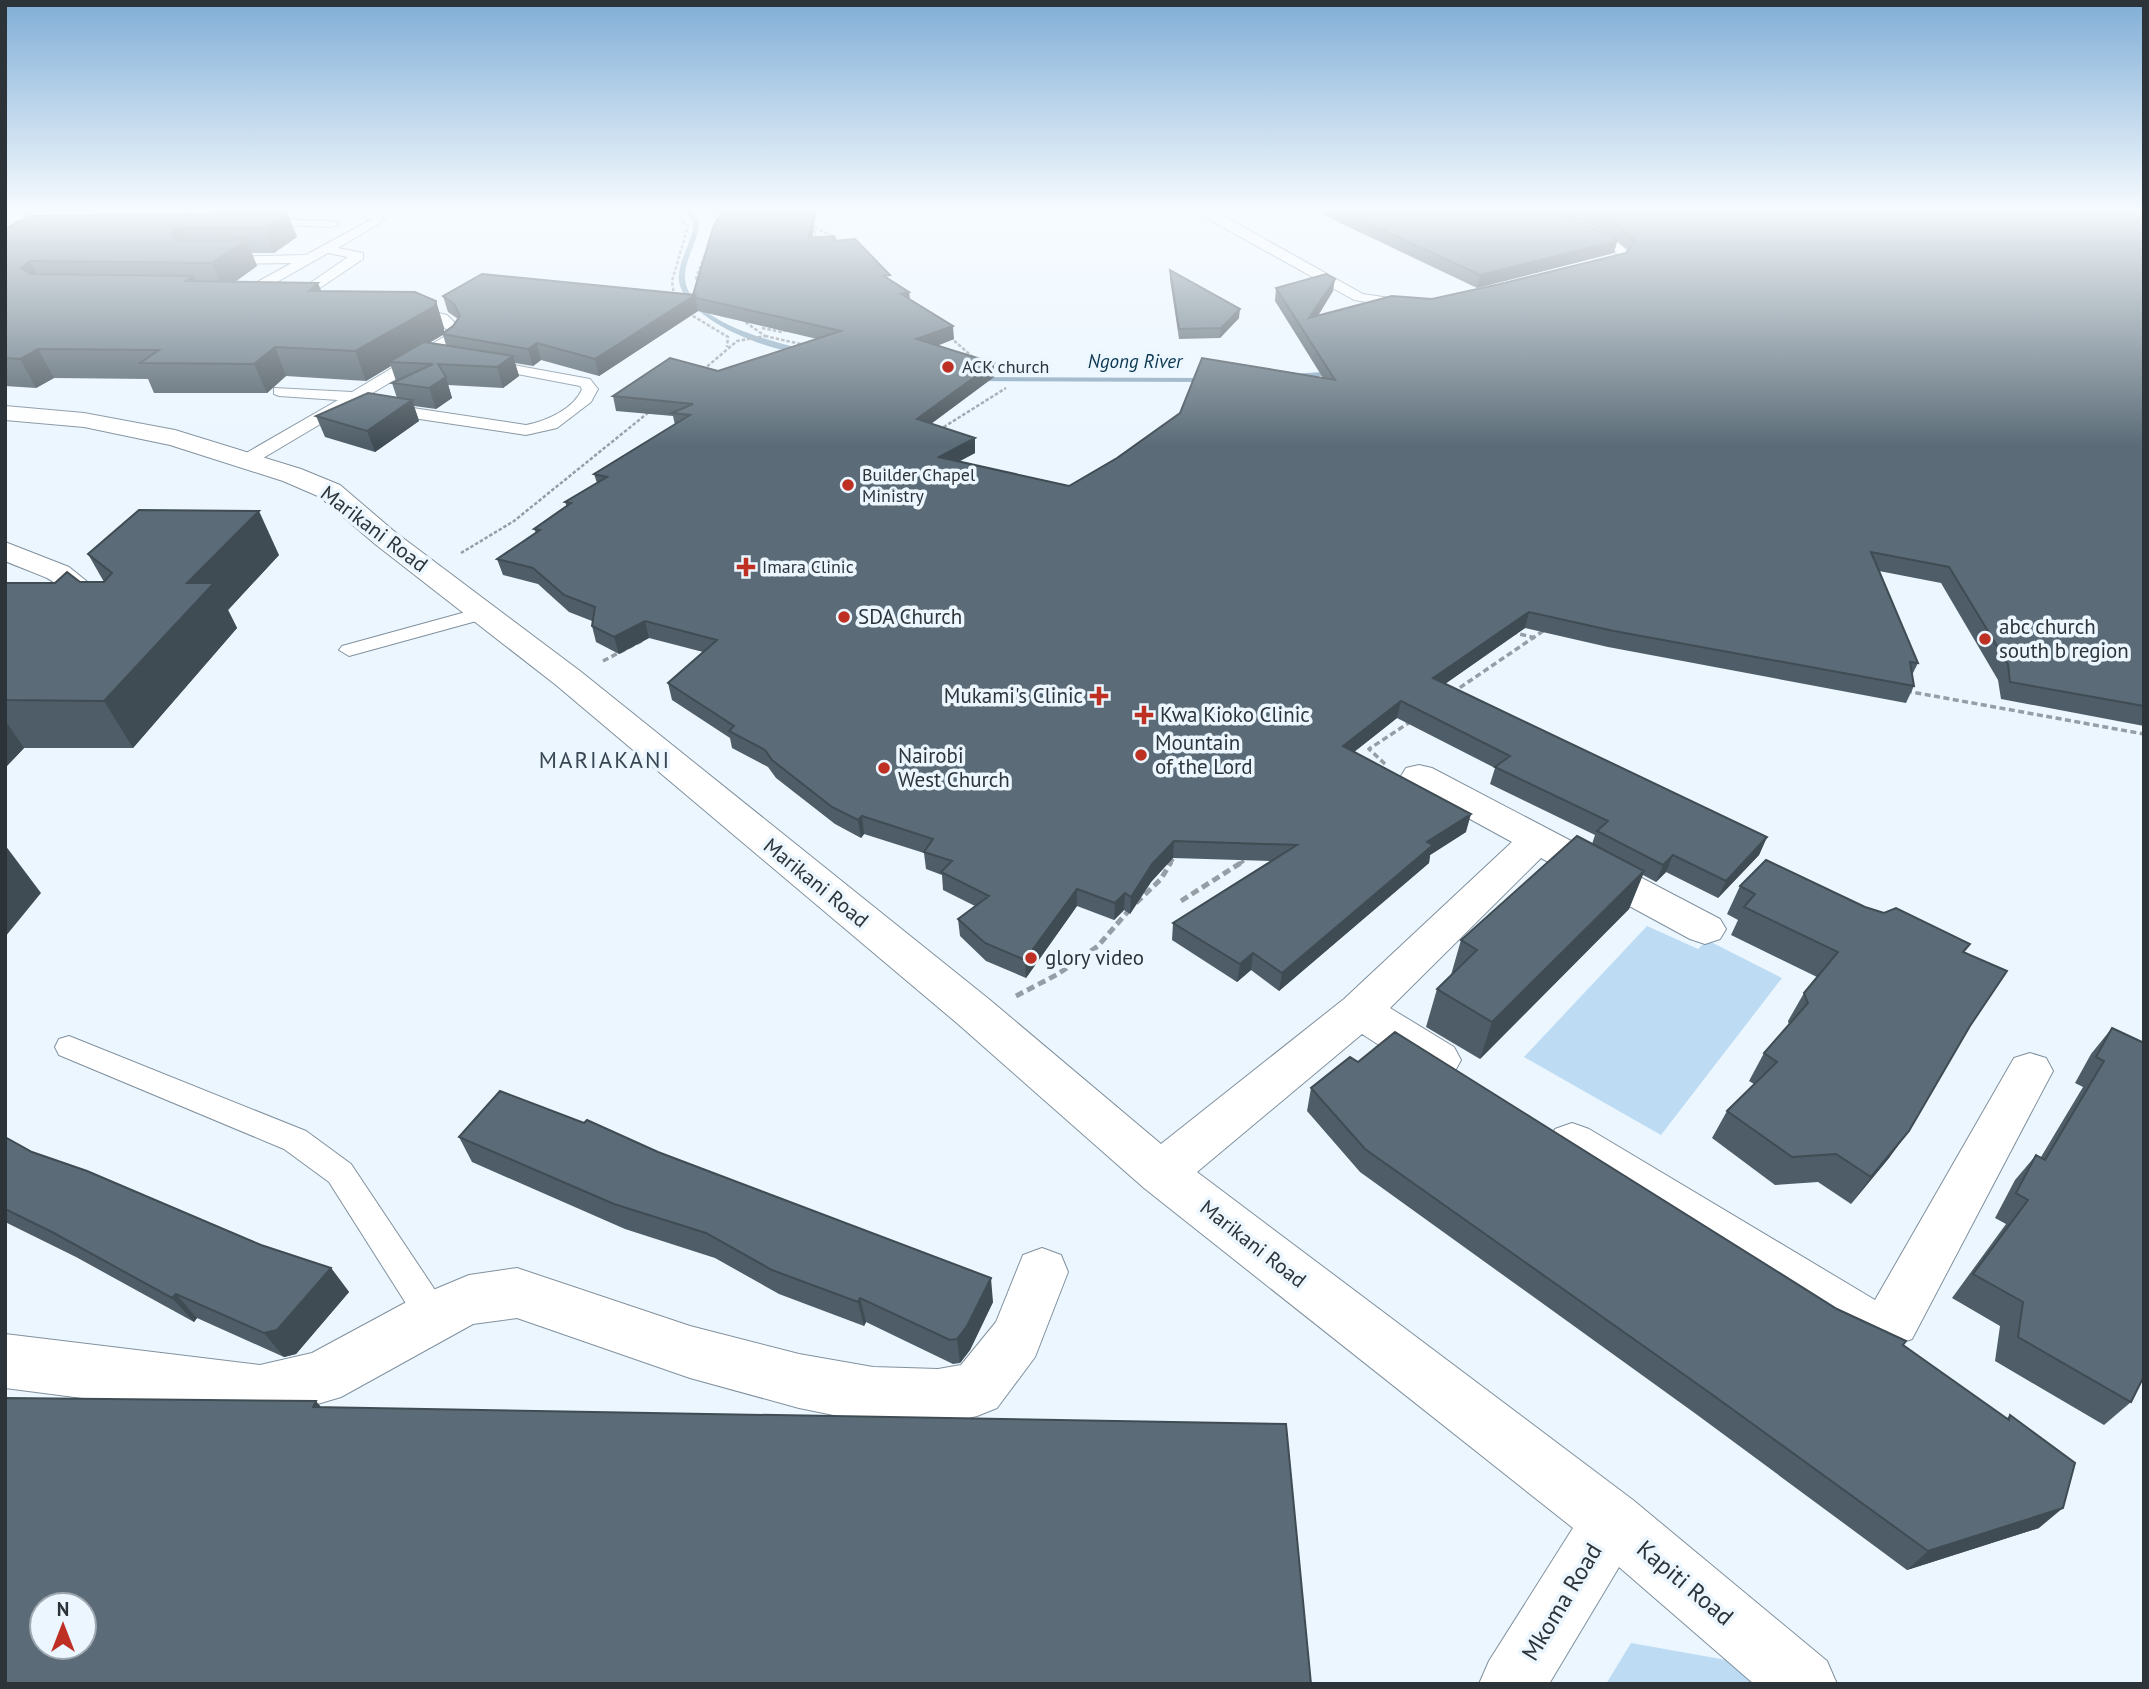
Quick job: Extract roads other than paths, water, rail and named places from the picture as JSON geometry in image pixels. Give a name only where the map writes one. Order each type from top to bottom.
[{"type":"street","name":"Marikani Road","points":[[5,414],[84,421],[175,438],[247,460],[330,491],[568,678],[985,1021],[1161,1172],[1588,1503]]},
{"type":"street","points":[[5,551],[59,573],[118,618]]},
{"type":"street","points":[[1419,776],[1705,929]]},
{"type":"street","points":[[1161,1172],[1360,1011],[1539,838]]},
{"type":"street","points":[[1360,1011],[1477,1084]]},
{"type":"street","points":[[1536,1121],[1842,1311],[1874,1326],[1893,1321],[2031,1071]]},
{"type":"street","points":[[5,1361],[260,1393],[321,1378],[433,1316],[469,1300],[517,1293],[690,1353],[799,1381],[873,1395],[938,1397],[977,1389],[1016,1339],[1042,1272]]},
{"type":"street","name":"Mkoma Road","points":[[1512,1684],[1588,1503]]},
{"type":"street","name":"Kapiti Road","points":[[1588,1503],[1804,1684]]},
{"type":"lane","points":[[245,297],[261,288]]},
{"type":"lane","points":[[282,298],[301,288]]},
{"type":"lane","points":[[1342,288],[1359,297],[1429,306]]},
{"type":"lane","points":[[221,297],[321,301]]},
{"type":"lane","points":[[247,460],[428,354],[452,338],[456,331],[452,323],[441,316],[390,308]]},
{"type":"lane","points":[[279,391],[351,400],[503,429],[526,430],[551,425],[586,399],[590,389],[585,382],[569,377],[428,354]]},
{"type":"lane","points":[[349,650],[484,613]]},
{"type":"lane","points":[[69,1047],[295,1140],[318,1154],[340,1172],[433,1316]]},
{"type":"waterway","name":"Ngong River","points":[[684,288],[695,306],[710,318],[749,336],[801,351]]},
{"type":"waterway","name":"Ngong River","points":[[1292,376],[1337,373]]},
{"type":"waterway","name":"Ngong River","points":[[974,379],[1208,380]]},
{"type":"place","name":"ACK church","points":[[948,367]]},
{"type":"place","name":"Builder Chapel Ministry","points":[[848,485]]},
{"type":"place","name":"Imara Clinic","points":[[746,567]]},
{"type":"place","name":"SDA Church","points":[[844,617]]},
{"type":"place","name":"abc church south b region","points":[[1985,639]]},
{"type":"place","name":"Mukami's Clinic","points":[[1099,696]]},
{"type":"place","name":"Kwa Kioko Clinic","points":[[1144,715]]},
{"type":"place","name":"Mountain of the Lord","points":[[1141,755]]},
{"type":"place","name":"Nairobi West Church","points":[[884,768]]},
{"type":"place","name":"glory video","points":[[1031,958]]},
{"type":"district","name":"MARIAKANI","points":[[605,760]]}]
